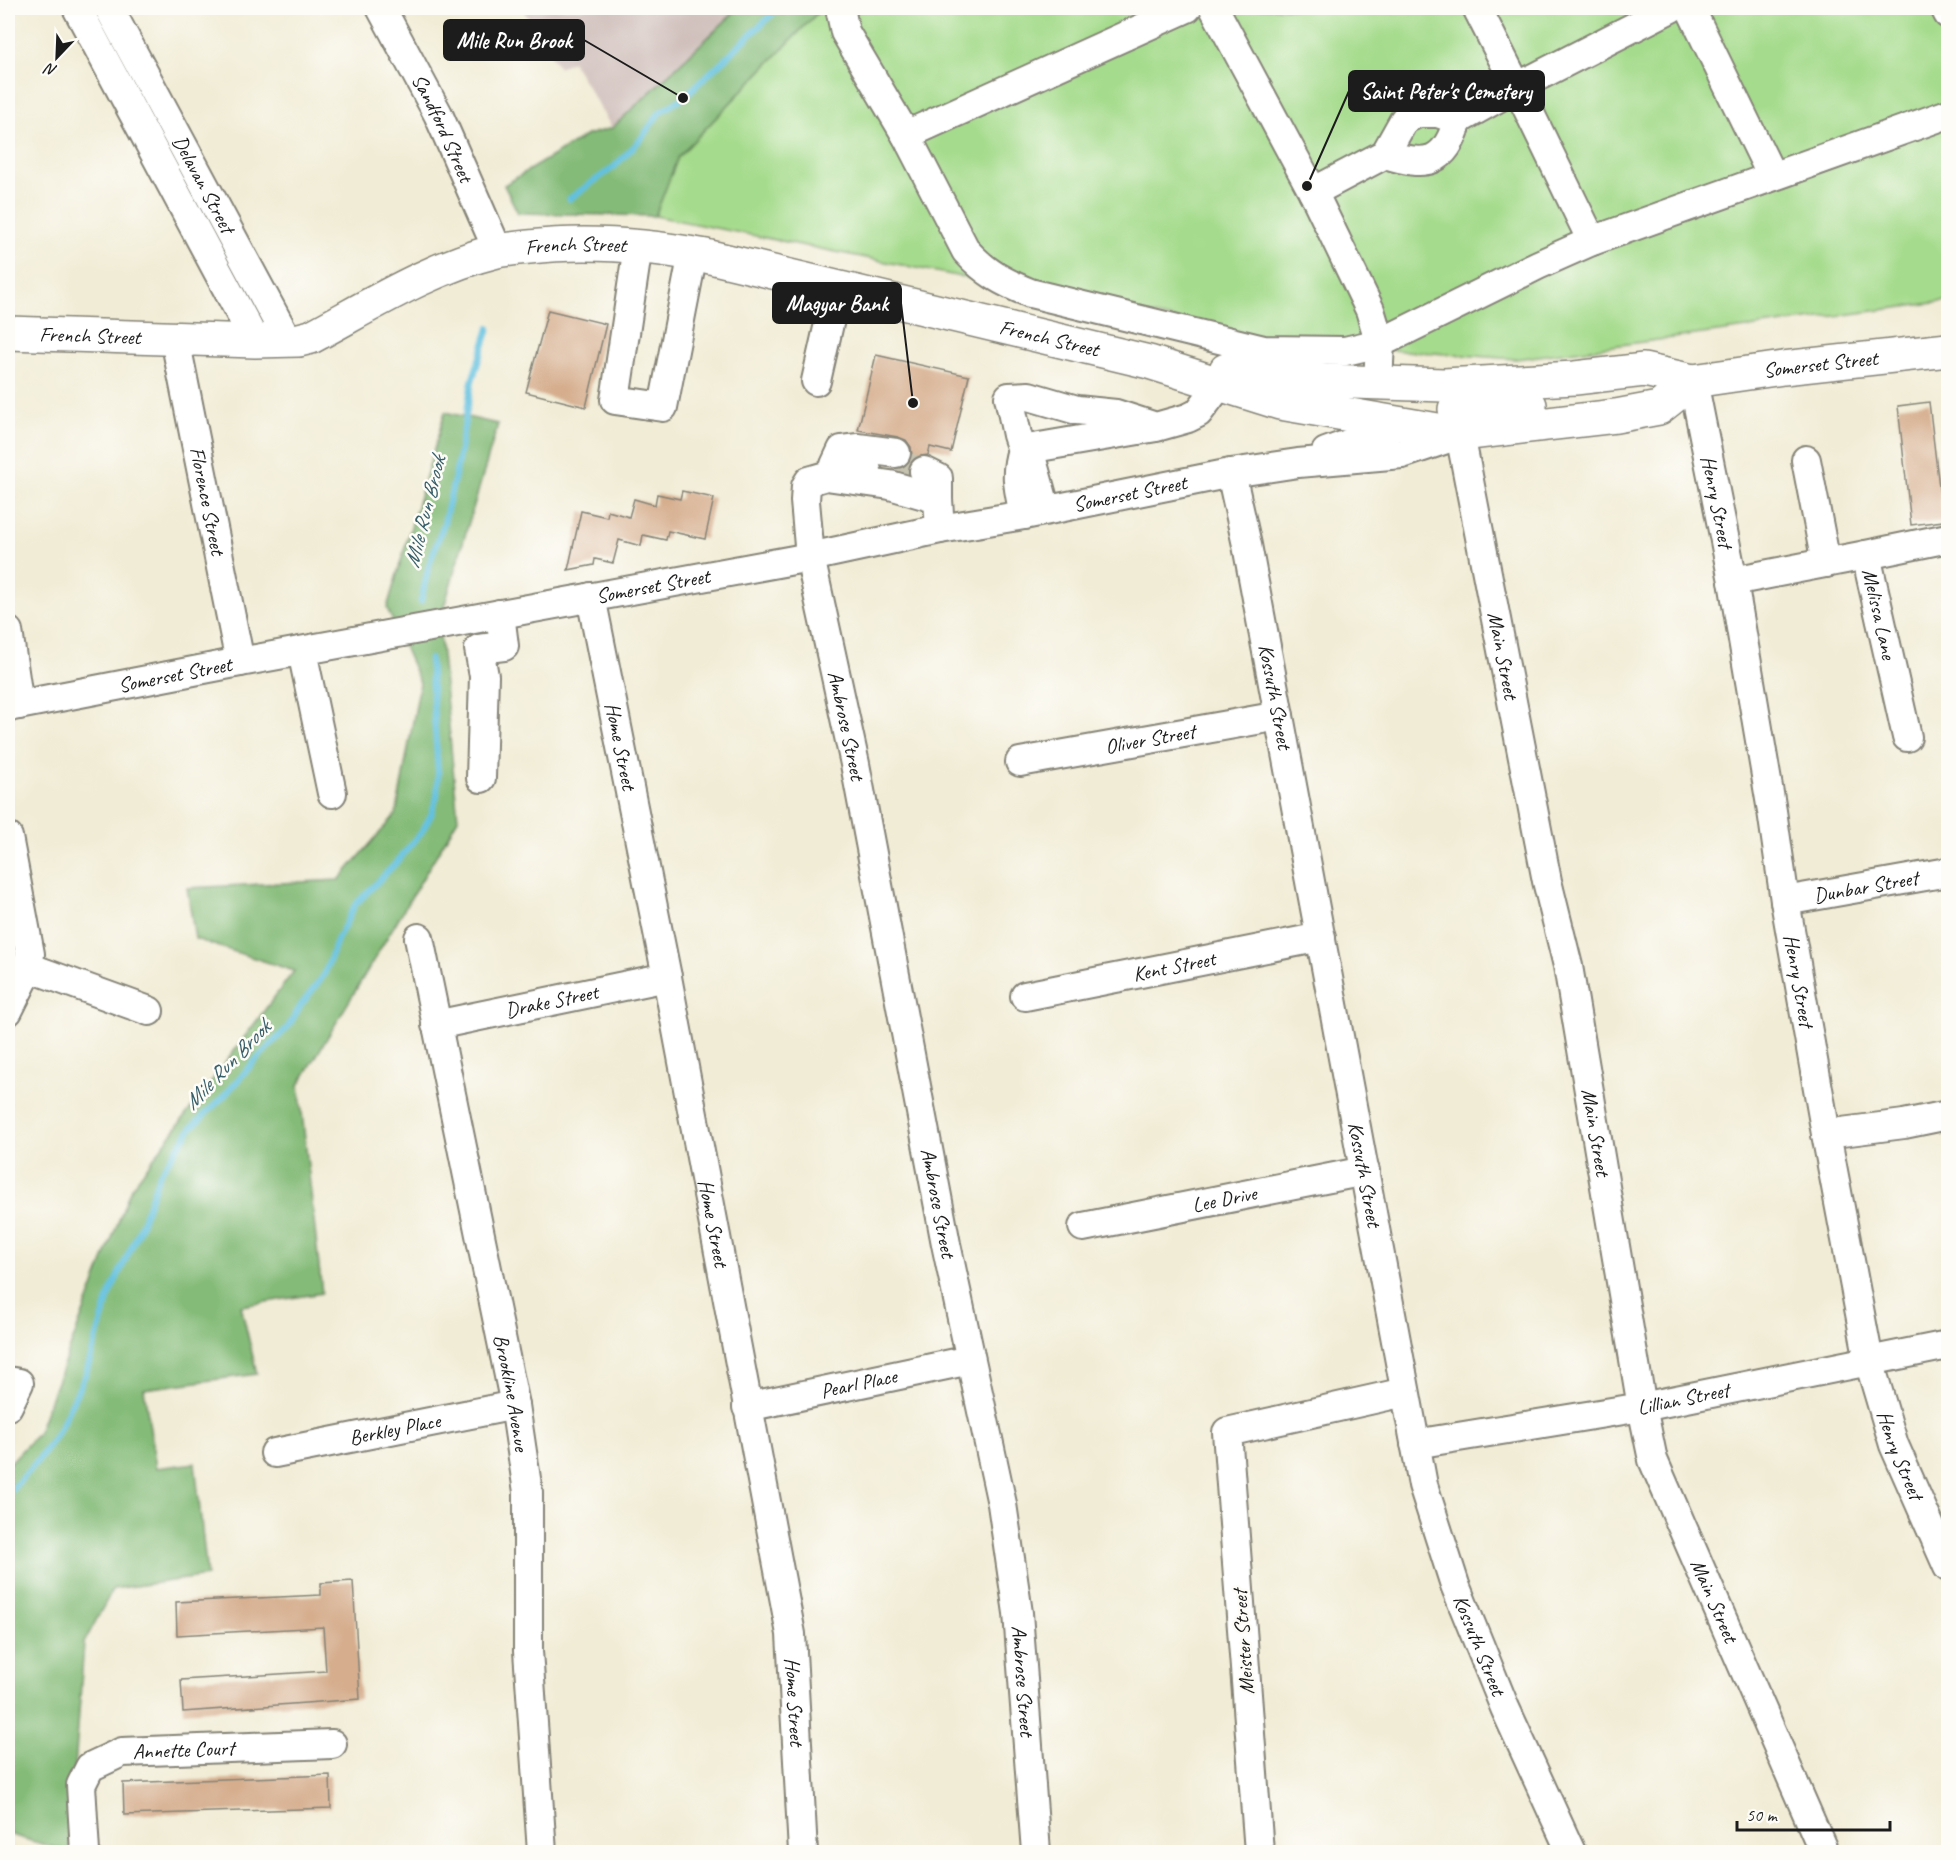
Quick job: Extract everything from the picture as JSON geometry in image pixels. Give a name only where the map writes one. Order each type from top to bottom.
[{"type":"main road","name":"French Street","points":[[8,333],[288,341],[311,337],[422,279],[498,251],[554,244],[605,243],[693,253],[835,286],[1149,362],[1280,403],[1402,424],[1455,410]]},
{"type":"main road","name":"Somerset Street","points":[[1455,410],[1596,376],[1644,370],[1693,381],[1783,368],[1948,350]]},
{"type":"main road","name":"French Street","points":[[1149,362],[1324,381],[1378,383],[1455,410]]},
{"type":"main road","name":"Somerset Street","points":[[1455,410],[1616,416],[1659,408],[1693,381]]},
{"type":"street","name":"Delavan Street","points":[[77,8],[255,341]]},
{"type":"street","name":"Sandford Street","points":[[381,8],[438,114],[498,251]]},
{"type":"street","points":[[843,8],[841,13],[845,32],[906,135],[966,251],[978,265],[994,277],[1030,293],[1264,350],[1345,351],[1380,343],[1592,241],[1948,114]]},
{"type":"street","points":[[906,135],[1186,8]]},
{"type":"street","points":[[1214,8],[1313,192],[1370,310],[1380,343],[1378,383]]},
{"type":"street","points":[[1477,8],[1592,241]]},
{"type":"street","points":[[1385,154],[1407,161],[1431,160],[1444,151],[1454,136],[1458,120],[1671,8]]},
{"type":"street","points":[[1689,8],[1772,176]]},
{"type":"street","points":[[1946,8],[1948,14]]},
{"type":"street","name":"Delavan Street","points":[[96,41],[115,17],[288,341]]},
{"type":"street","points":[[1313,192],[1385,154],[1404,120],[1418,113],[1438,113],[1458,120]]},
{"type":"street","points":[[638,246],[615,400],[663,407],[693,253]]},
{"type":"street","points":[[816,381],[835,286]]},
{"type":"street","name":"Florence Street","points":[[175,339],[240,662]]},
{"type":"street","points":[[1187,374],[1184,406],[1188,418]]},
{"type":"street","name":"Henry Street","points":[[1693,381],[1733,581],[1785,901],[1869,1361],[1894,1445],[1948,1567]]},
{"type":"street","points":[[1022,450],[1156,427],[1188,418],[1198,413],[1220,384]]},
{"type":"street","points":[[1035,512],[1017,481],[1017,466],[1022,450],[1009,397],[1029,396],[1077,410],[1116,414],[1156,427]]},
{"type":"street","name":"Somerset Street","points":[[13,706],[810,557],[940,529],[1231,473],[1298,463],[1402,454],[1455,410]]},
{"type":"street","name":"Main Street","points":[[1455,410],[1547,881],[1568,966],[1642,1407],[1653,1460],[1824,1852]]},
{"type":"street","name":"Somerset Street","points":[[1298,463],[1402,424]]},
{"type":"street","points":[[835,464],[896,454]]},
{"type":"street","points":[[1806,460],[1826,563]]},
{"type":"street","points":[[835,464],[890,485],[933,474],[940,529]]},
{"type":"street","name":"Ambrose Street","points":[[835,464],[809,481],[806,486],[810,557],[855,764],[970,1360],[1002,1504],[1017,1613],[1036,1852]]},
{"type":"street","name":"Kossuth Street","points":[[1231,473],[1247,545],[1423,1485],[1455,1585],[1505,1708],[1570,1852]]},
{"type":"street","points":[[1866,555],[1948,538]]},
{"type":"street","name":"Melissa Lane","points":[[1733,581],[1866,555],[1906,737]]},
{"type":"street","name":"Home Street","points":[[591,597],[667,977],[791,1634],[803,1852]]},
{"type":"street","points":[[481,778],[484,676],[479,649],[504,646],[500,614]]},
{"type":"street","points":[[8,631],[13,706]]},
{"type":"street","points":[[302,651],[332,793]]},
{"type":"street","name":"Oliver Street","points":[[1020,762],[1279,716]]},
{"type":"street","points":[[8,837],[30,954],[28,967],[8,1011]]},
{"type":"street","name":"Dunbar Street","points":[[1785,901],[1948,872]]},
{"type":"street","name":"Kent Street","points":[[1025,996],[1321,937]]},
{"type":"street","name":"Brookline Avenue","points":[[419,938],[515,1405],[528,1492],[528,1651],[542,1852]]},
{"type":"street","points":[[28,967],[149,1011]]},
{"type":"street","name":"Drake Street","points":[[436,1025],[667,977]]},
{"type":"street","points":[[1826,1134],[1904,1124],[1948,1115]]},
{"type":"street","name":"Lee Drive","points":[[1083,1227],[1365,1171]]},
{"type":"street","name":"Lillian Street","points":[[1415,1444],[1642,1407],[1948,1345]]},
{"type":"street","name":"Pearl Place","points":[[747,1407],[970,1360]]},
{"type":"street","name":"Meister Street","points":[[1259,1852],[1227,1432],[1405,1392]]},
{"type":"street","name":"Berkley Place","points":[[275,1453],[515,1405]]},
{"type":"street","name":"Annette Court","points":[[85,1852],[81,1785],[90,1767],[122,1752],[332,1744]]},
{"type":"shaded area","points":[[522,8],[739,8],[612,128],[572,61],[559,68]]},
{"type":"green space","points":[[739,8],[822,8],[678,157],[655,216],[518,213],[504,185],[587,135],[612,128]]},
{"type":"green space","points":[[822,8],[1948,8],[1948,301],[1516,359],[1294,343],[655,216],[678,157]]},
{"type":"green space","points":[[445,412],[498,424],[439,624],[458,819],[299,1085],[322,1293],[241,1306],[257,1374],[144,1389],[156,1468],[195,1463],[207,1576],[113,1589],[84,1643],[69,1852],[8,1834],[8,1465],[37,1434],[131,1188],[294,971],[195,939],[187,888],[339,880],[396,814],[420,683],[387,608]]},
{"type":"building","points":[[548,310],[606,324],[586,407],[526,392]]},
{"type":"building","points":[[876,355],[969,376],[951,452],[930,447],[928,455],[915,457],[910,463],[908,473],[895,469],[903,468],[912,456],[911,447],[906,440],[858,430]]},
{"type":"building","points":[[1929,402],[1943,521],[1911,525],[1898,406]]},
{"type":"building","points":[[682,491],[714,498],[705,539],[668,531],[666,540],[643,535],[641,546],[619,540],[613,563],[595,559],[594,565],[568,570],[581,511],[607,517],[608,511],[629,517],[634,499],[655,505],[657,494],[680,499]]},
{"type":"building","points":[[353,1581],[360,1699],[183,1712],[181,1680],[326,1671],[323,1627],[177,1635],[176,1602],[321,1595],[321,1583]]},
{"type":"building","points":[[330,1775],[331,1808],[124,1815],[123,1783]]},
{"type":"waterway","name":"Mile Run Brook","points":[[569,199],[614,167],[640,140],[660,112],[683,98],[779,8]]},
{"type":"waterway","name":"Mile Run Brook","points":[[421,601],[429,565],[444,523],[457,467],[472,381],[489,328]]},
{"type":"waterway","name":"Mile Run Brook","points":[[8,1494],[39,1459],[58,1432],[86,1373],[110,1293],[138,1233],[160,1173],[192,1127],[288,1027],[301,1005],[324,975],[337,940],[355,905],[395,864],[421,833],[431,815],[437,796],[438,772],[430,659]]},
{"type":"tunnel","points":[[893,464],[924,471]]},
{"type":"place","name":"Mile Run Brook","points":[[683,98]]},
{"type":"place","name":"Saint Peter's Cemetery","points":[[1307,186]]},
{"type":"place","name":"Magyar Bank","points":[[913,403]]}]
